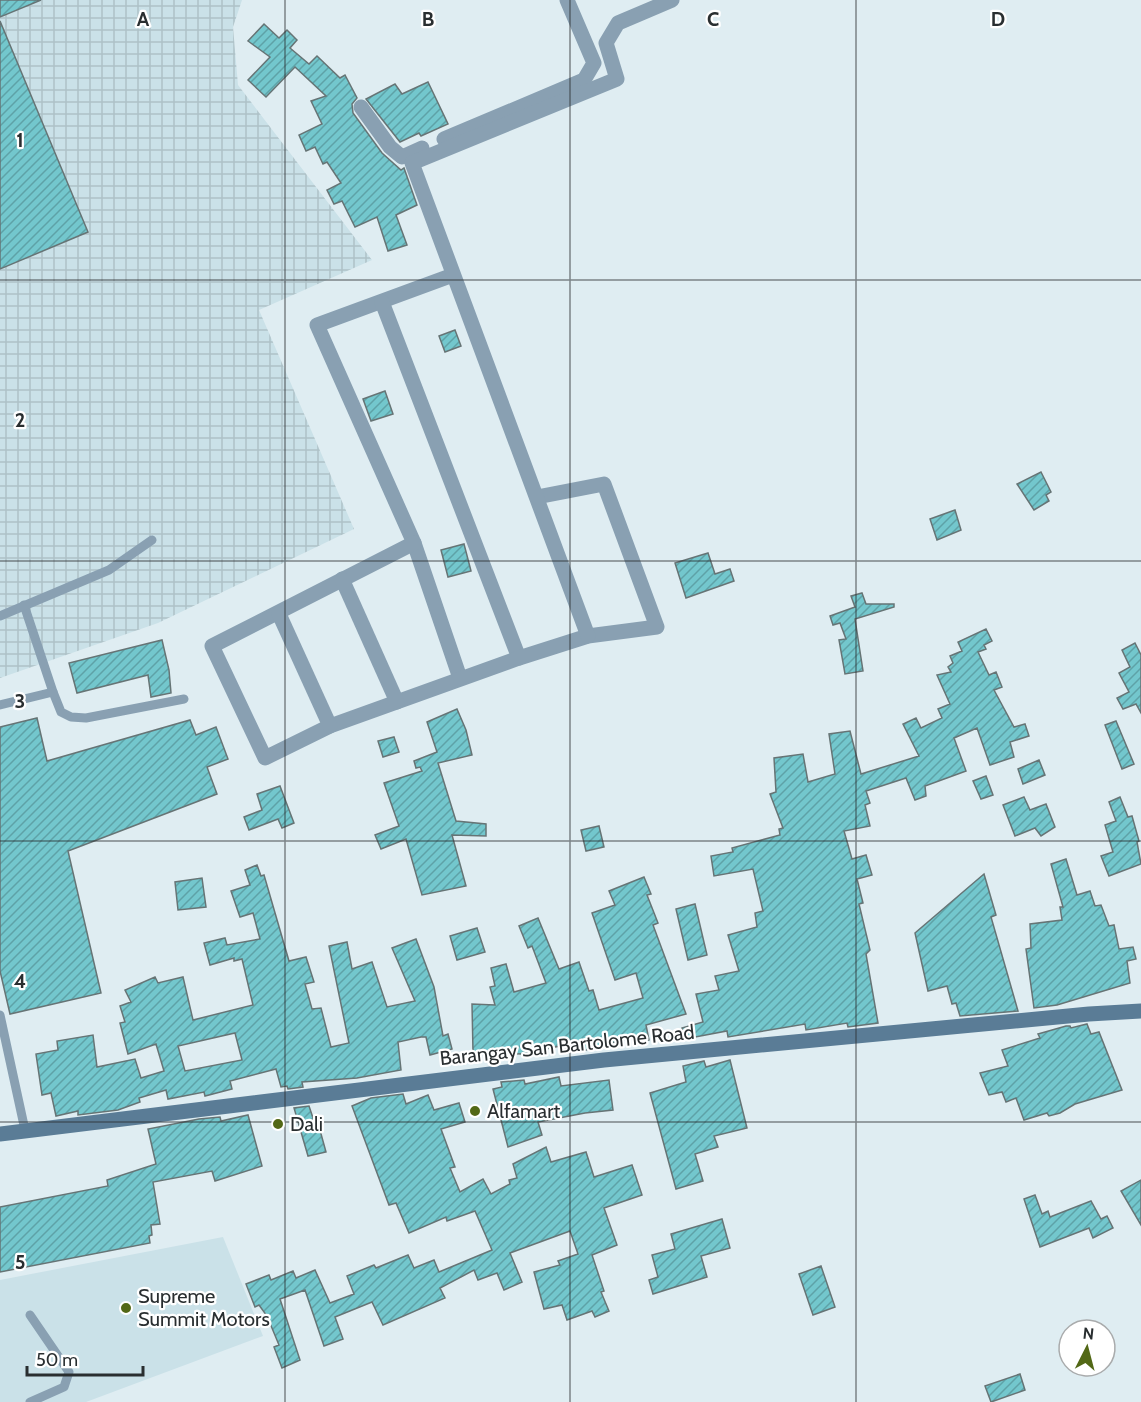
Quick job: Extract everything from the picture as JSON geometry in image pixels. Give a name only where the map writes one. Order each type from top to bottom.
[{"type":"street","points":[[361,107],[390,147],[402,157],[584,80],[594,63],[567,0]]},
{"type":"street","points":[[588,636],[412,163],[617,79],[606,43],[618,23],[672,0]]},
{"type":"street","points":[[453,275],[317,326],[414,543],[460,678]]},
{"type":"street","points":[[382,302],[519,658]]},
{"type":"street","points":[[414,543],[279,614],[212,646],[265,758],[330,726],[519,658],[588,636],[657,627],[604,484],[537,497]]},
{"type":"street","points":[[342,579],[397,702]]},
{"type":"street","points":[[279,614],[330,726]]},
{"type":"street","name":"Barangay San Bartolome Road","points":[[0,1134],[604,1060],[1077,1015],[1141,1011]]},
{"type":"lane","points":[[0,616],[109,570],[152,540]]},
{"type":"lane","points":[[24,605],[62,712],[71,717],[86,718],[184,699]]},
{"type":"lane","points":[[0,705],[53,692]]},
{"type":"lane","points":[[0,1015],[25,1130]]},
{"type":"lane","points":[[30,1315],[69,1372],[64,1387],[30,1402]]},
{"type":"shaded area","points":[[0,0],[242,0],[233,27],[238,85],[372,260],[259,310],[354,529],[158,623],[0,678]]},
{"type":"shaded area","name":"Supreme Summit Motors","points":[[223,1237],[263,1336],[86,1402],[0,1402],[0,1280]]},
{"type":"building","points":[[0,0],[41,0],[0,17]]},
{"type":"building","points":[[0,21],[88,232],[0,269]]},
{"type":"building","points":[[264,24],[279,38],[287,30],[297,40],[290,48],[309,64],[317,56],[340,78],[345,75],[357,98],[352,104],[353,113],[382,153],[401,170],[404,168],[417,205],[396,215],[407,245],[388,251],[377,217],[355,227],[342,201],[334,204],[327,190],[341,183],[327,162],[323,164],[315,147],[306,151],[299,135],[322,124],[311,101],[326,96],[295,67],[266,97],[248,80],[270,57],[248,41]]},
{"type":"building","points":[[428,82],[448,124],[400,142],[366,99],[395,84],[402,94]]},
{"type":"building","points":[[455,330],[461,346],[445,352],[439,336]]},
{"type":"building","points":[[385,391],[393,414],[371,421],[363,399]]},
{"type":"building","points":[[1041,472],[1051,492],[1046,495],[1049,501],[1034,510],[1017,484]]},
{"type":"building","points":[[955,510],[961,530],[937,540],[930,519]]},
{"type":"building","points":[[464,544],[471,571],[448,577],[441,550]]},
{"type":"building","points":[[708,553],[715,574],[730,569],[734,581],[686,598],[675,563]]},
{"type":"building","points":[[862,593],[866,604],[894,604],[894,607],[855,619],[863,671],[845,674],[839,640],[846,639],[840,623],[833,625],[830,616],[855,607],[851,596]]},
{"type":"building","points":[[986,629],[992,641],[984,645],[986,649],[978,652],[989,675],[996,672],[1002,687],[994,690],[1014,727],[1025,724],[1029,736],[1010,742],[1014,757],[990,765],[977,728],[954,738],[966,771],[925,786],[926,796],[915,800],[906,778],[866,791],[870,803],[865,805],[870,826],[844,831],[852,859],[866,855],[872,875],[857,879],[863,903],[859,904],[870,950],[866,954],[878,1023],[848,1027],[847,1023],[806,1030],[805,1024],[728,1037],[727,1031],[685,1039],[682,1028],[703,1022],[696,994],[719,990],[715,976],[739,971],[728,935],[757,927],[755,913],[763,911],[753,869],[714,876],[711,856],[733,852],[732,848],[780,835],[779,829],[783,828],[770,794],[776,792],[774,758],[803,754],[808,782],[835,774],[829,734],[850,731],[861,774],[919,756],[903,724],[916,718],[921,728],[942,718],[938,709],[950,704],[937,675],[951,672],[948,667],[953,663],[950,656],[962,651],[958,642]]},
{"type":"building","points":[[162,640],[169,670],[171,693],[151,697],[148,675],[77,693],[69,663]]},
{"type":"building","points":[[1135,643],[1141,655],[1141,713],[1136,704],[1123,709],[1117,698],[1129,692],[1119,673],[1130,667],[1122,650]]},
{"type":"building","points":[[457,709],[466,730],[472,755],[438,763],[456,821],[486,824],[486,836],[452,835],[466,886],[422,895],[406,839],[381,849],[375,835],[399,826],[384,783],[422,771],[420,767],[416,768],[414,761],[437,752],[427,722]]},
{"type":"building","points":[[37,718],[47,761],[190,720],[196,735],[216,727],[228,759],[207,767],[217,794],[68,851],[101,993],[10,1014],[0,971],[0,727]]},
{"type":"building","points":[[1116,721],[1134,764],[1122,769],[1105,725]]},
{"type":"building","points":[[394,737],[399,752],[383,757],[378,741]]},
{"type":"building","points":[[1039,760],[1045,775],[1023,784],[1018,769]]},
{"type":"building","points":[[986,776],[993,795],[981,799],[973,781]]},
{"type":"building","points":[[280,786],[294,823],[282,828],[278,819],[249,830],[244,817],[262,810],[257,794]]},
{"type":"building","points":[[1024,797],[1030,810],[1046,804],[1055,827],[1041,836],[1035,828],[1015,836],[1003,805]]},
{"type":"building","points":[[1120,797],[1128,817],[1132,816],[1139,841],[1137,842],[1141,864],[1109,876],[1101,856],[1113,852],[1105,825],[1116,821],[1109,802]]},
{"type":"building","points":[[599,826],[604,847],[586,851],[581,830]]},
{"type":"building","points":[[1066,859],[1077,895],[1090,891],[1095,906],[1101,905],[1109,926],[1114,925],[1119,949],[1133,947],[1136,959],[1127,961],[1130,983],[1057,1005],[1034,1008],[1026,949],[1031,948],[1030,924],[1062,920],[1060,907],[1063,907],[1051,864]]},
{"type":"building","points":[[257,865],[261,876],[264,875],[289,961],[306,957],[314,982],[305,984],[312,1009],[321,1008],[331,1047],[349,1043],[329,946],[347,942],[352,969],[372,962],[387,1007],[415,1001],[392,948],[416,939],[434,987],[443,1036],[448,1034],[452,1049],[430,1055],[426,1037],[421,1037],[398,1042],[401,1070],[357,1078],[302,1082],[303,1087],[288,1089],[287,1086],[281,1087],[276,1069],[230,1081],[232,1089],[205,1096],[204,1092],[168,1099],[166,1090],[139,1098],[140,1102],[118,1110],[78,1115],[78,1111],[56,1116],[51,1093],[42,1095],[36,1054],[58,1050],[57,1041],[93,1035],[97,1067],[135,1059],[141,1078],[164,1071],[156,1044],[128,1054],[120,1023],[125,1022],[120,1006],[131,1002],[125,990],[155,977],[158,983],[183,977],[193,1020],[253,1005],[242,959],[234,961],[234,958],[210,965],[204,943],[225,938],[227,945],[260,939],[253,913],[240,917],[231,891],[250,885],[245,870]],"holes":[[[235,1033],[242,1060],[185,1071],[178,1046]]]},
{"type":"building","points":[[984,874],[996,915],[991,917],[1018,1011],[960,1016],[956,1003],[952,1004],[947,986],[928,991],[915,933]]},
{"type":"building","points":[[644,877],[651,894],[647,895],[658,923],[653,925],[686,1014],[646,1025],[649,1040],[634,1043],[633,1037],[566,1053],[565,1045],[522,1054],[473,1052],[472,1004],[495,1005],[490,987],[495,986],[491,968],[506,964],[514,992],[546,983],[532,946],[528,948],[519,926],[538,918],[559,969],[579,962],[589,991],[593,990],[599,1010],[643,998],[636,973],[615,980],[592,913],[615,905],[609,891]]},
{"type":"building","points":[[202,878],[206,907],[178,910],[175,882]]},
{"type":"building","points":[[695,904],[707,955],[688,960],[676,909]]},
{"type":"building","points":[[477,928],[485,952],[457,960],[450,936]]},
{"type":"building","points":[[1087,1024],[1091,1034],[1099,1032],[1122,1090],[1075,1104],[1060,1113],[1049,1116],[1047,1113],[1024,1120],[1016,1098],[1006,1102],[1002,1092],[989,1095],[980,1073],[1008,1066],[1002,1050],[1040,1038],[1038,1034],[1066,1026],[1071,1028]]},
{"type":"building","points":[[730,1060],[747,1128],[714,1136],[718,1147],[695,1154],[703,1181],[676,1189],[650,1093],[686,1082],[683,1066],[704,1061],[706,1067]]},
{"type":"building","points":[[559,1077],[561,1086],[609,1080],[613,1110],[538,1122],[542,1135],[508,1147],[493,1089],[502,1087],[501,1082],[524,1080],[525,1084]]},
{"type":"building","points":[[403,1094],[406,1104],[428,1095],[434,1110],[459,1103],[465,1122],[441,1129],[455,1167],[450,1168],[460,1192],[483,1179],[491,1194],[510,1184],[509,1180],[517,1178],[513,1164],[546,1147],[551,1162],[586,1152],[594,1177],[632,1165],[642,1195],[604,1208],[617,1245],[592,1255],[604,1291],[601,1292],[609,1311],[595,1317],[592,1311],[567,1320],[562,1305],[544,1309],[534,1272],[560,1265],[558,1261],[578,1254],[570,1231],[510,1253],[522,1282],[504,1290],[497,1273],[478,1280],[474,1270],[440,1288],[445,1298],[383,1325],[372,1302],[335,1317],[343,1339],[324,1346],[305,1290],[280,1299],[300,1360],[282,1368],[274,1347],[279,1345],[267,1316],[259,1305],[255,1307],[246,1284],[269,1275],[271,1280],[293,1271],[296,1278],[315,1270],[330,1303],[354,1294],[347,1276],[374,1265],[376,1268],[408,1255],[414,1268],[434,1260],[439,1272],[492,1250],[475,1211],[447,1221],[446,1217],[409,1233],[396,1203],[389,1205],[352,1106],[371,1098]]},
{"type":"building","points":[[309,1106],[315,1124],[318,1123],[326,1152],[308,1156],[294,1108]]},
{"type":"building","points":[[248,1115],[262,1166],[215,1181],[212,1171],[153,1182],[160,1224],[151,1225],[150,1243],[0,1272],[0,1207],[108,1186],[107,1180],[156,1164],[148,1129],[199,1119],[220,1117],[221,1121]]},
{"type":"building","points":[[1141,1180],[1141,1225],[1121,1191]]},
{"type":"building","points":[[1035,1195],[1042,1214],[1048,1211],[1050,1217],[1091,1201],[1101,1219],[1107,1216],[1113,1228],[1093,1238],[1089,1228],[1040,1247],[1024,1199]]},
{"type":"building","points":[[722,1219],[730,1248],[701,1256],[707,1277],[653,1294],[649,1280],[658,1277],[652,1255],[675,1249],[671,1234]]},
{"type":"building","points":[[821,1266],[835,1307],[813,1315],[799,1274]]},
{"type":"building","points":[[1020,1374],[1025,1390],[991,1402],[985,1386]]},
{"type":"place","name":"Alfamart","points":[[475,1111]]},
{"type":"place","name":"Dali","points":[[278,1124]]},
{"type":"place","name":"Supreme Summit Motors","points":[[126,1308]]}]
